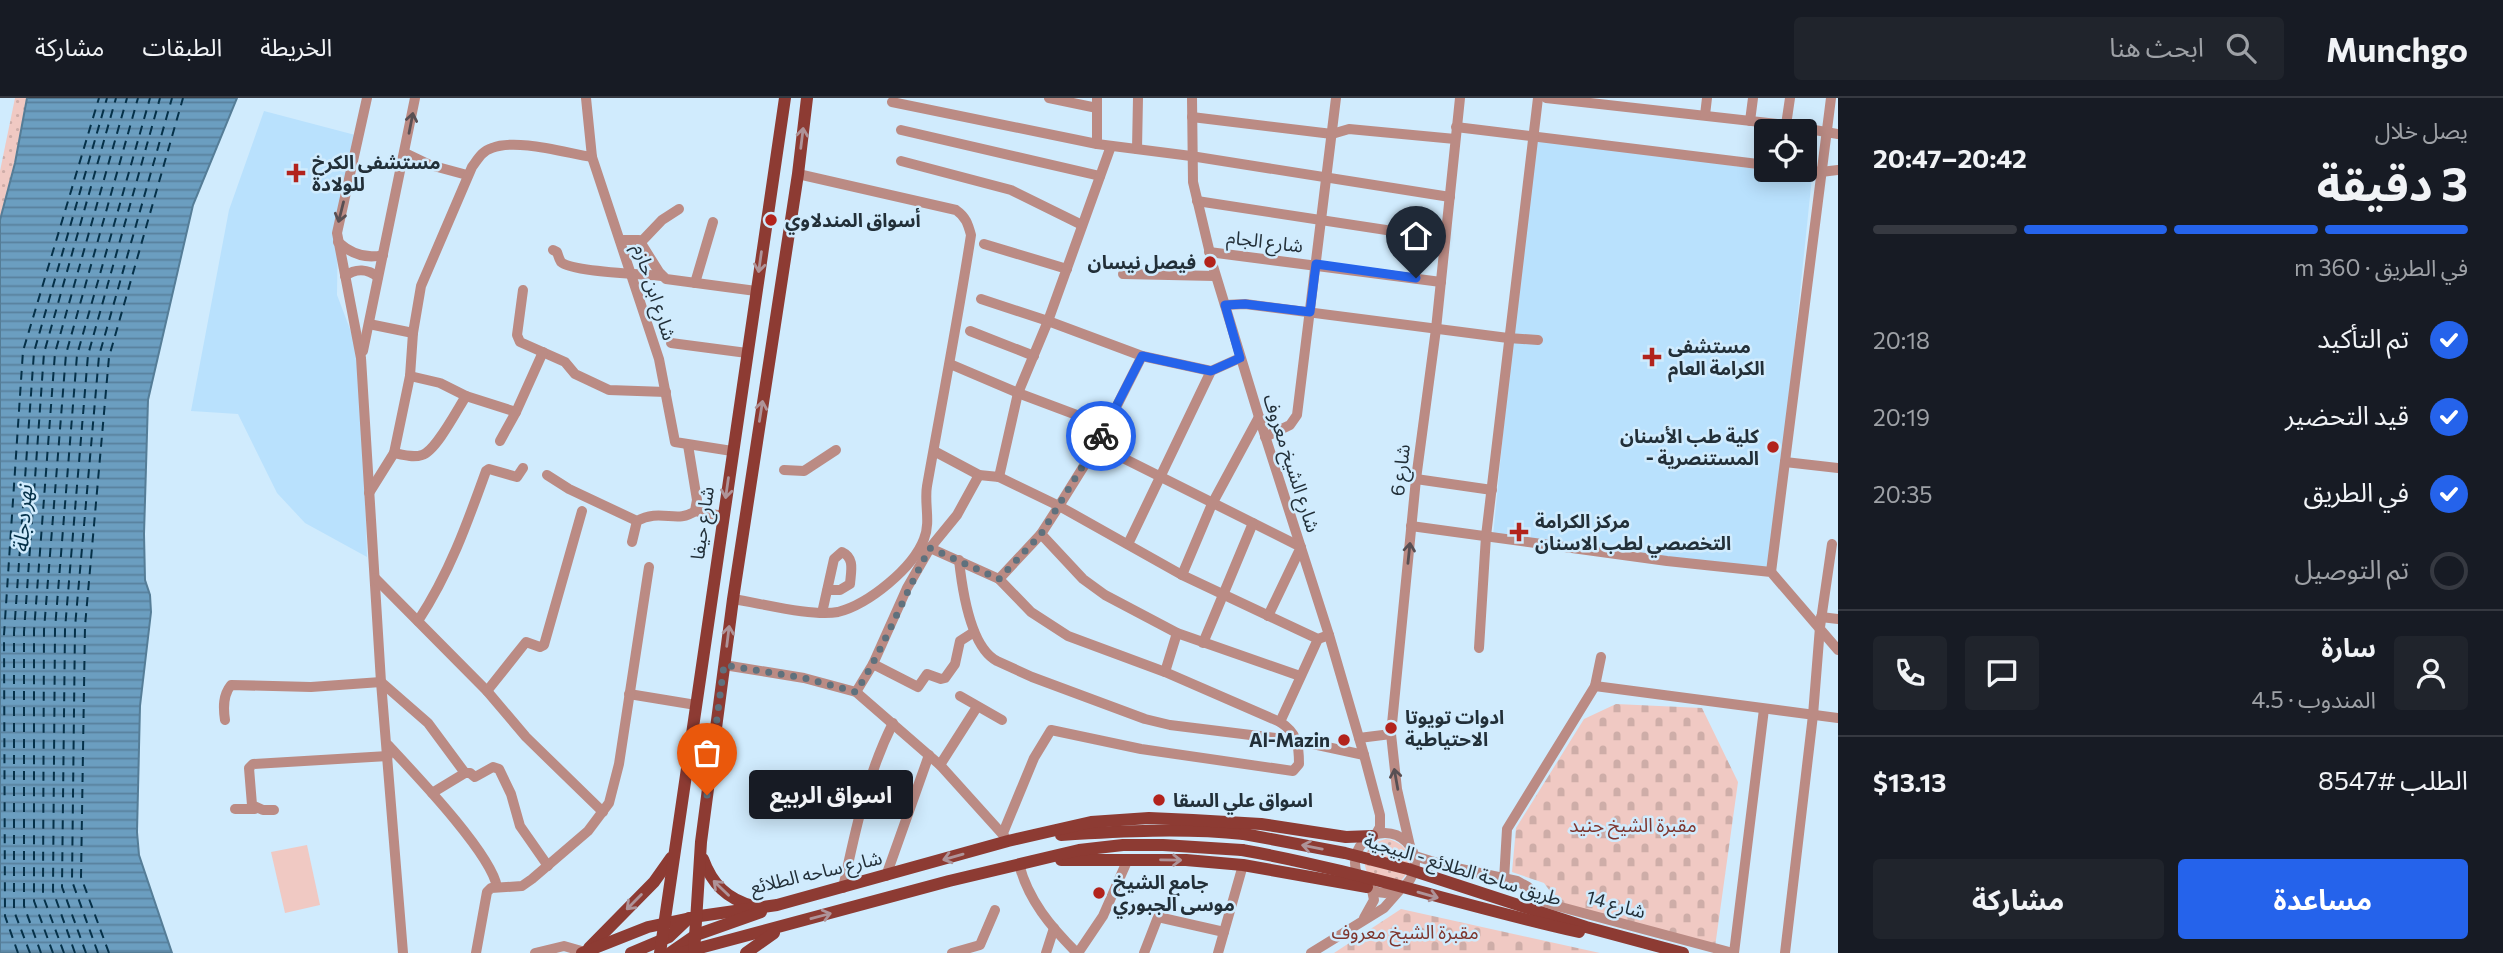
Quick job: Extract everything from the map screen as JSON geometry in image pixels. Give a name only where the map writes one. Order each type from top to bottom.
[{"type":"main road","name":"شارع حيفا","points":[[668,945],[670,884],[785,98]]},
{"type":"main road","points":[[687,920],[698,899],[701,848],[724,665],[798,174],[807,98]]},
{"type":"main road","points":[[1010,838],[1091,822],[1149,818],[1261,824],[1357,838],[1374,835]]},
{"type":"main road","name":"طريق ساحة الطلائع - البيجية","points":[[1010,838],[1154,830],[1244,834],[1345,853],[1409,869],[1586,927],[1683,953]]},
{"type":"main road","name":"شارع ساحه الطلائع","points":[[668,945],[687,920],[777,905],[886,876],[1010,838]]},
{"type":"main road","name":"طريق ساحة الطلائع - البيجية","points":[[1024,863],[1079,850],[1123,845],[1242,850],[1347,871],[1498,914],[1676,953]]},
{"type":"main road","points":[[584,953],[662,873],[675,848]]},
{"type":"main road","points":[[701,848],[710,877],[721,890],[735,900],[761,907]]},
{"type":"main road","points":[[1024,863],[1186,860],[1243,865],[1370,888]]},
{"type":"main road","name":"شارع ساحه الطلائع","points":[[584,953],[648,927],[668,945],[694,943],[708,946],[1024,863]]},
{"type":"main road","points":[[670,884],[674,905],[687,920],[694,943],[777,905]]},
{"type":"main road","points":[[746,953],[785,925]]},
{"type":"main road","points":[[631,953],[668,945]]},
{"type":"street","points":[[367,98],[338,225],[338,242],[361,358],[382,682],[404,953]]},
{"type":"street","points":[[361,358],[415,98]]},
{"type":"street","name":"شارع ابن حازم","points":[[586,98],[592,157],[659,359],[675,442],[688,445]]},
{"type":"street","points":[[1049,98],[1097,103],[1097,144]]},
{"type":"street","points":[[1137,149],[1138,98]]},
{"type":"street","name":"شارع الشيخ معروف","points":[[1192,98],[1193,182],[1209,252],[1364,755],[1380,815],[1380,827],[1374,835]]},
{"type":"street","points":[[1265,437],[1290,425],[1297,415],[1336,98]]},
{"type":"street","name":"شارع 6","points":[[1413,851],[1397,789],[1391,734],[1416,479],[1436,329],[1460,98]]},
{"type":"street","points":[[1479,648],[1486,536],[1531,135],[1538,98]]},
{"type":"street","points":[[1546,98],[1659,104],[1705,115],[1754,121]]},
{"type":"street","points":[[1705,115],[1707,98]]},
{"type":"street","points":[[1750,121],[1753,98]]},
{"type":"street","points":[[1787,119],[1790,98]]},
{"type":"street","points":[[1772,572],[1821,172],[1832,133],[1831,98]]},
{"type":"street","points":[[891,102],[1097,144],[1327,176],[1450,197]]},
{"type":"street","points":[[1192,117],[1332,134],[1349,129],[1531,135],[1754,163]]},
{"type":"street","points":[[901,130],[1100,176]]},
{"type":"street","points":[[369,494],[394,453],[410,376],[413,333],[421,285],[467,176],[481,154],[498,146],[522,145],[592,157]]},
{"type":"street","points":[[999,477],[1018,393],[1048,321],[1111,146]]},
{"type":"street","points":[[405,153],[429,165],[467,176]]},
{"type":"street","points":[[901,161],[1011,190],[1082,225]]},
{"type":"street","points":[[1817,172],[1838,170]]},
{"type":"street","points":[[733,599],[822,613],[849,608],[908,567],[926,536],[926,494],[971,235],[964,216],[956,210],[798,174]]},
{"type":"street","points":[[1197,201],[1445,239]]},
{"type":"street","points":[[641,242],[662,220],[679,209]]},
{"type":"street","points":[[695,283],[713,222]]},
{"type":"street","points":[[620,240],[635,239],[641,242],[662,276]]},
{"type":"street","points":[[338,242],[355,254],[369,257],[383,255]]},
{"type":"street","points":[[984,244],[1067,269]]},
{"type":"street","points":[[553,250],[558,252],[564,264],[592,271],[632,272],[756,290]]},
{"type":"street","name":"شارع الجام","points":[[1209,252],[1441,282]]},
{"type":"street","points":[[345,276],[364,270],[378,278]]},
{"type":"street","points":[[1123,274],[1216,276]]},
{"type":"street","points":[[523,290],[517,339],[565,362],[575,374],[609,390],[666,392]]},
{"type":"street","points":[[981,299],[1142,356],[1211,371],[1240,358]]},
{"type":"street","points":[[1225,305],[1245,304],[1538,340]]},
{"type":"street","points":[[369,324],[413,333]]},
{"type":"street","points":[[970,331],[1034,356]]},
{"type":"street","points":[[671,343],[747,353]]},
{"type":"street","points":[[500,441],[543,352]]},
{"type":"street","points":[[999,579],[1041,534],[1059,506],[1097,444],[1142,356]]},
{"type":"street","points":[[950,364],[1106,426]]},
{"type":"street","points":[[1128,544],[1211,371]]},
{"type":"street","points":[[410,376],[440,383],[466,396],[516,412]]},
{"type":"street","points":[[394,453],[412,457],[425,455],[434,446],[466,396]]},
{"type":"street","points":[[1182,575],[1212,504],[1259,417]]},
{"type":"street","points":[[1097,444],[1301,547],[1268,616]]},
{"type":"street","points":[[695,511],[697,500],[688,445],[732,451]]},
{"type":"street","points":[[784,470],[804,471],[836,450]]},
{"type":"street","points":[[934,451],[979,475],[999,477],[1059,506],[1182,575],[1318,639]]},
{"type":"street","points":[[1785,462],[1838,468]]},
{"type":"street","points":[[418,621],[437,592],[455,555],[486,471],[489,469],[517,477],[523,468]]},
{"type":"street","points":[[547,475],[569,489],[637,521]]},
{"type":"street","points":[[856,692],[873,664],[907,588],[930,548],[957,515],[979,475]]},
{"type":"street","points":[[1416,479],[1493,491]]},
{"type":"street","points":[[487,691],[526,642],[541,647],[544,645],[582,510]]},
{"type":"street","points":[[632,542],[637,521],[650,514],[684,516],[695,511],[723,516]]},
{"type":"street","points":[[1203,643],[1253,523]]},
{"type":"street","points":[[1411,526],[1667,561],[1772,572],[1820,622],[1838,650]]},
{"type":"street","points":[[1041,534],[1094,588],[1177,633],[1300,676]]},
{"type":"street","points":[[1784,953],[1813,715],[1820,622],[1833,577],[1832,544]]},
{"type":"street","points":[[724,665],[804,678],[856,692],[940,765],[1010,838],[1034,758],[1051,730],[1141,749],[1293,771],[1299,764],[1299,741],[1280,722],[1165,672],[1068,636],[1031,612],[999,579],[930,548]]},
{"type":"street","points":[[959,560],[966,606],[974,632],[997,661],[1032,677],[1145,719],[1170,725],[1299,741],[1364,755]]},
{"type":"street","points":[[476,953],[487,892],[491,888],[522,886],[588,831],[603,812],[614,787],[649,567]]},
{"type":"street","points":[[375,578],[487,691],[526,737],[603,812]]},
{"type":"street","points":[[822,613],[827,590]]},
{"type":"street","points":[[1820,622],[1838,618]]},
{"type":"street","points":[[873,664],[918,687],[927,674],[945,678],[955,664],[960,641],[974,632]]},
{"type":"street","points":[[1165,672],[1177,633]]},
{"type":"street","points":[[1280,722],[1318,639],[1329,635]]},
{"type":"street","points":[[1504,880],[1507,830],[1595,686],[1601,657]]},
{"type":"street","points":[[225,720],[223,707],[231,685],[311,687],[382,682],[428,723],[465,773]]},
{"type":"street","points":[[1595,686],[1838,718]]},
{"type":"street","points":[[629,694],[696,705]]},
{"type":"street","points":[[960,696],[1002,720]]},
{"type":"street","points":[[940,765],[977,707]]},
{"type":"street","points":[[1733,953],[1764,709]]},
{"type":"street","points":[[843,888],[858,816],[881,747],[893,723]]},
{"type":"street","points":[[1359,738],[1391,734]]},
{"type":"street","points":[[388,750],[432,793],[479,852],[495,878],[497,887]]},
{"type":"street","points":[[255,809],[251,805],[249,780],[249,768],[253,764],[388,750]]},
{"type":"street","points":[[886,876],[929,755]]},
{"type":"street","points":[[432,793],[465,773],[475,777],[493,767],[499,769],[511,794],[520,826],[548,866]]},
{"type":"street","points":[[235,809],[274,810]]},
{"type":"street","points":[[1311,953],[1384,908],[1413,877],[1413,851],[1398,835],[1374,835],[1364,841],[1356,857],[1357,874],[1370,888],[1374,900],[1362,920]]},
{"type":"street","name":"شارع 14","points":[[1413,851],[1504,880],[1517,881],[1528,887],[1542,901],[1557,906],[1733,953]]},
{"type":"street","points":[[1024,863],[1024,884],[1034,902],[1078,953],[1103,916],[1128,859]]},
{"type":"street","points":[[1217,953],[1243,865]]},
{"type":"street","points":[[1370,888],[1390,893],[1401,889]]},
{"type":"street","points":[[952,953],[976,950],[983,941],[995,910]]},
{"type":"street","points":[[1144,953],[1158,917],[1224,932]]},
{"type":"street","points":[[1046,953],[1054,928]]},
{"type":"street","points":[[535,953],[564,946],[584,953]]},
{"type":"shaded area","points":[[264,111],[359,136],[338,225],[337,295],[361,358],[367,557],[305,523],[277,493],[238,414],[191,411],[229,210]]},
{"type":"shaded area","name":"مستشفى الكرامة العام","points":[[1532,137],[1754,169],[1754,182],[1811,182],[1771,572],[1493,536]]},
{"type":"green space","points":[[15,98],[27,98],[15,163],[0,220],[0,171]]},
{"type":"green space","name":"مقبرة الشيخ جنيد","points":[[1616,704],[1702,708],[1738,782],[1715,947],[1564,910],[1544,883],[1512,872],[1516,828],[1584,719]]},
{"type":"green space","points":[[1386,839],[1401,845],[1408,856],[1408,870],[1398,883],[1369,876],[1366,870],[1365,858],[1370,848]]},
{"type":"green space","points":[[307,845],[320,905],[285,913],[271,852]]},
{"type":"green space","name":"مقبرة الشيخ معروف","points":[[1401,909],[1600,953],[1334,953]]},
{"type":"water","name":"نهر دجلة","points":[[27,98],[237,98],[193,205],[148,400],[144,534],[145,580],[150,595],[151,612],[140,706],[137,832],[139,855],[172,953],[0,953],[0,220],[15,163]]},
{"type":"ferry route","points":[[18,953],[5,916],[4,635],[23,351],[99,98]]},
{"type":"ferry route","points":[[30,953],[14,911],[14,633],[34,352],[107,98]]},
{"type":"ferry route","points":[[41,953],[24,906],[24,632],[44,353],[116,98]]},
{"type":"ferry route","points":[[53,953],[34,901],[34,631],[55,353],[127,98]]},
{"type":"ferry route","points":[[64,953],[43,896],[44,630],[66,354],[138,98]]},
{"type":"ferry route","points":[[75,953],[53,891],[55,629],[77,355],[150,98]]},
{"type":"ferry route","points":[[86,953],[62,887],[65,629],[88,355],[160,98]]},
{"type":"ferry route","points":[[98,953],[72,881],[75,627],[99,356],[172,98]]},
{"type":"ferry route","points":[[109,953],[81,877],[85,626],[109,357],[183,98]]},
{"type":"way so far","points":[[707,795],[724,665],[804,678],[856,692],[873,664],[907,588],[930,548],[999,579],[1041,534],[1101,436]]},
{"type":"place","name":"مستشفى الكرخ للولادة","points":[[296,173]]},
{"type":"place","name":"أسواق المندلاوي","points":[[771,220]]},
{"type":"place","name":"فيصل نيسان","points":[[1210,262]]},
{"type":"place","name":"مستشفى الكرامة العام","points":[[1652,357]]},
{"type":"place","name":"كلية طب الأسنان - المستنصرية","points":[[1773,447]]},
{"type":"place","name":"مركز الكرامة التخصصي لطب الاسنان","points":[[1519,532]]},
{"type":"place","name":"ادوات تويوتا الاحتياطية","points":[[1391,728]]},
{"type":"place","name":"Al-Mazin","points":[[1344,740]]},
{"type":"place","name":"اسواق الربيع","points":[[707,795]]},
{"type":"place","name":"اسواق علي السقا","points":[[1159,800]]},
{"type":"place","name":"جامع الشيخ موسى الجبوري","points":[[1099,893]]},
{"type":"route","points":[[1101,436],[1142,356],[1211,371],[1240,358],[1225,305],[1245,304],[1310,312],[1316,264],[1416,278]]}]
